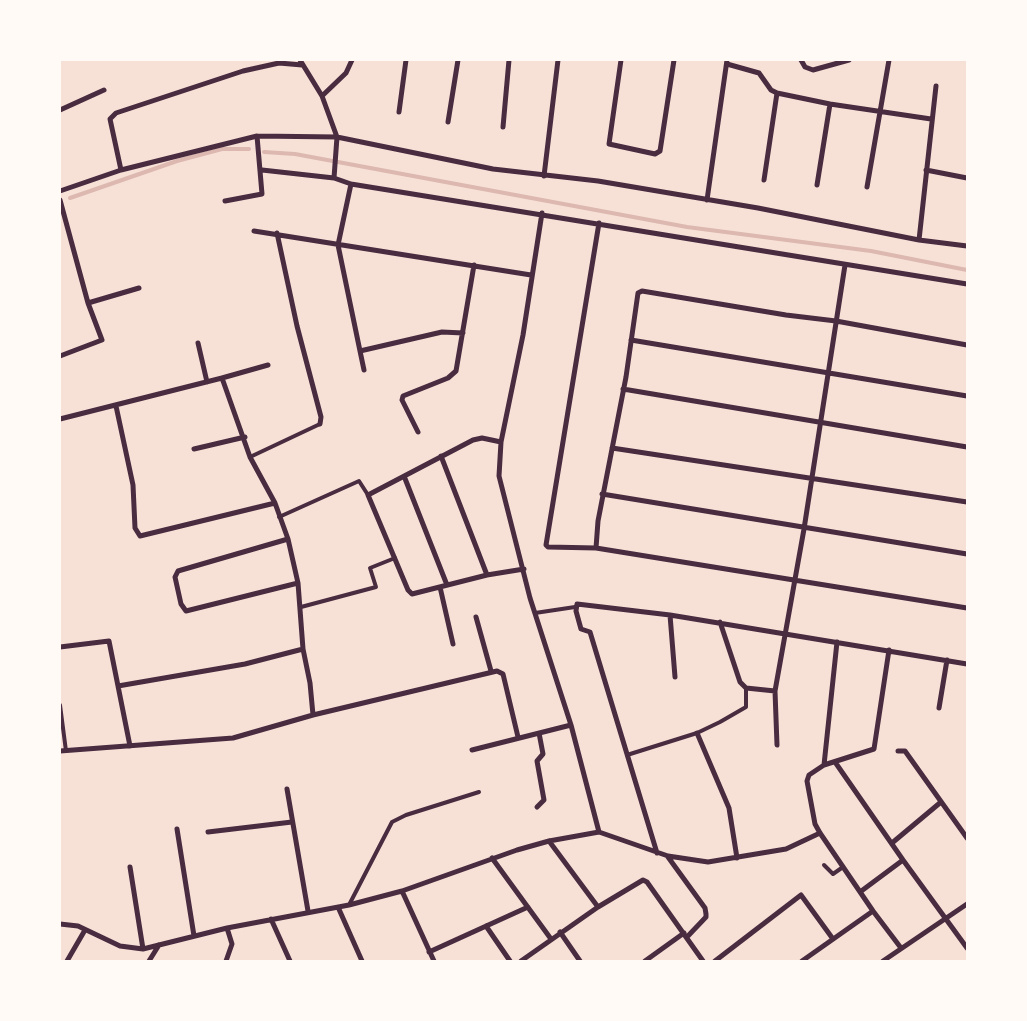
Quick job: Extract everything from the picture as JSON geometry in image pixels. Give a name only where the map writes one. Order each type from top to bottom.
[{"type":"street","points":[[322,96],[346,73],[352,60]]},
{"type":"street","points":[[399,112],[406,60]]},
{"type":"street","points":[[448,122],[458,60]]},
{"type":"street","points":[[503,127],[509,60]]},
{"type":"street","points":[[544,176],[558,60]]},
{"type":"street","points":[[621,60],[609,144],[655,154],[660,151],[674,60]]},
{"type":"street","points":[[801,60],[805,66],[813,70],[849,60]]},
{"type":"street","points":[[867,187],[889,60]]},
{"type":"street","points":[[121,170],[110,119],[116,113],[243,71],[279,63],[301,62],[322,96],[337,137],[334,178]]},
{"type":"street","points":[[707,200],[727,62],[760,73],[776,93],[830,104],[931,119]]},
{"type":"street","points":[[919,240],[936,86]]},
{"type":"street","points":[[60,110],[104,90]]},
{"type":"street","points":[[764,180],[776,93]]},
{"type":"street","points":[[817,186],[830,104]]},
{"type":"street","points":[[225,201],[262,194],[262,170],[257,136]]},
{"type":"street","points":[[60,191],[121,170],[257,136],[337,137],[439,160],[598,182],[707,200],[919,240],[967,246]]},
{"type":"street","points":[[262,170],[334,178],[351,184],[542,213],[967,284]]},
{"type":"street","points":[[926,170],[967,178]]},
{"type":"street","points":[[351,184],[338,245],[364,370]]},
{"type":"street","points":[[60,200],[88,303],[102,340],[60,356]]},
{"type":"street","points":[[542,213],[530,275],[523,335],[502,442],[499,476],[535,613],[571,725],[599,832]]},
{"type":"street","points":[[599,224],[546,542],[548,548],[596,548],[795,582],[967,608]]},
{"type":"street","points":[[254,231],[530,275]]},
{"type":"street","points":[[277,234],[297,326],[321,417],[320,424]]},
{"type":"street","points":[[418,432],[402,400],[403,396],[453,375],[458,362],[474,265]]},
{"type":"street","points":[[777,745],[775,691],[804,529],[845,265]]},
{"type":"street","points":[[88,303],[139,288]]},
{"type":"street","points":[[596,548],[602,494],[623,390],[636,296],[642,290],[786,316],[836,320],[967,345]]},
{"type":"street","points":[[360,351],[442,332],[463,333]]},
{"type":"street","points":[[630,340],[967,396]]},
{"type":"street","points":[[198,344],[207,382]]},
{"type":"street","points":[[60,420],[268,365]]},
{"type":"street","points":[[222,378],[250,457],[276,502],[279,517],[288,539],[298,583],[303,649],[310,683],[313,715]]},
{"type":"street","points":[[623,390],[967,447]]},
{"type":"street","points":[[116,406],[132,485],[136,528],[140,536],[151,535],[276,502]]},
{"type":"street","points":[[194,449],[244,437]]},
{"type":"street","points":[[502,442],[482,438],[441,456],[368,495],[412,594],[487,575],[524,570]]},
{"type":"street","points":[[612,448],[967,502]]},
{"type":"street","points":[[441,456],[487,575]]},
{"type":"street","points":[[404,476],[448,585]]},
{"type":"street","points":[[602,494],[804,529],[967,554]]},
{"type":"street","points":[[288,539],[178,571],[174,577],[181,604],[186,611],[298,583]]},
{"type":"street","points":[[440,587],[453,644]]},
{"type":"street","points":[[657,853],[590,632],[581,629],[575,607],[582,603],[670,614],[967,664]]},
{"type":"street","points":[[670,614],[675,677]]},
{"type":"street","points":[[476,617],[490,671]]},
{"type":"street","points":[[720,622],[740,682],[746,688],[775,691]]},
{"type":"street","points":[[60,647],[109,641],[130,746]]},
{"type":"street","points":[[824,765],[837,642]]},
{"type":"street","points":[[118,686],[209,671],[303,649]]},
{"type":"street","points":[[889,650],[874,749],[824,765],[809,775],[807,781],[815,824],[820,833],[873,911],[901,948]]},
{"type":"street","points":[[939,708],[947,660]]},
{"type":"street","points":[[63,751],[233,738],[313,715],[402,695],[490,671],[497,671],[503,674],[518,737]]},
{"type":"street","points":[[472,750],[571,725]]},
{"type":"street","points":[[537,807],[544,800],[537,761],[542,755],[539,733]]},
{"type":"street","points":[[697,733],[729,808],[737,858]]},
{"type":"street","points":[[898,750],[905,751],[967,838]]},
{"type":"street","points":[[835,762],[967,948]]},
{"type":"street","points":[[287,789],[308,911]]},
{"type":"street","points":[[892,843],[941,802]]},
{"type":"street","points":[[208,832],[292,822]]},
{"type":"street","points":[[177,829],[194,936]]},
{"type":"street","points":[[60,924],[72,924],[120,946],[143,948],[308,911],[349,905],[402,891],[492,858],[549,841],[599,832],[657,853],[708,862],[786,849],[820,833]]},
{"type":"street","points":[[549,841],[598,906]]},
{"type":"street","points":[[645,961],[685,935],[706,917],[705,908],[668,856]]},
{"type":"street","points":[[492,858],[551,939]]},
{"type":"street","points":[[860,892],[903,860]]},
{"type":"street","points":[[130,867],[143,948]]},
{"type":"street","points":[[521,961],[598,906],[640,880],[646,881],[703,961]]},
{"type":"street","points":[[402,891],[434,961]]},
{"type":"street","points":[[715,961],[801,895],[833,939]]},
{"type":"street","points":[[883,961],[967,904]]},
{"type":"street","points":[[338,907],[362,959],[354,961]]},
{"type":"street","points":[[429,952],[528,907]]},
{"type":"street","points":[[802,961],[873,911]]},
{"type":"street","points":[[271,919],[290,961]]},
{"type":"street","points":[[486,926],[510,961]]},
{"type":"street","points":[[226,961],[232,944],[227,928]]},
{"type":"street","points":[[67,961],[85,930]]},
{"type":"street","points":[[560,932],[580,961]]},
{"type":"street","points":[[149,961],[160,944]]},
{"type":"lane","points":[[250,457],[320,424]]},
{"type":"lane","points":[[279,517],[359,481],[368,495]]},
{"type":"lane","points":[[301,607],[376,587],[370,568],[395,558]]},
{"type":"lane","points":[[535,613],[575,607]]},
{"type":"lane","points":[[627,755],[697,733],[746,707],[746,688]]},
{"type":"lane","points":[[60,705],[63,751]]},
{"type":"lane","points":[[349,905],[392,822],[406,815],[479,792]]},
{"type":"lane","points":[[824,865],[833,874],[843,867]]},
{"type":"waterway","points":[[70,198],[177,161],[222,149],[249,149]]},
{"type":"waterway","points":[[264,152],[295,154],[687,227],[871,251],[967,270]]}]
